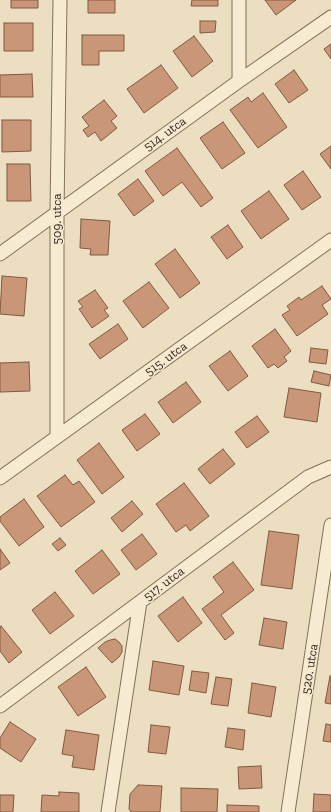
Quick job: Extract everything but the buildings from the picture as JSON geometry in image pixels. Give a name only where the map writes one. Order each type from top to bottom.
[{"type":"street","name":"509. utca","points":[[57,437],[57,212],[60,0]]},
{"type":"street","points":[[239,0],[239,80]]},
{"type":"street","name":"514. utca","points":[[0,254],[239,80],[331,17]]},
{"type":"street","name":"515. utca","points":[[0,478],[331,240]]},
{"type":"street","name":"517. utca","points":[[0,706],[308,477],[331,467]]},
{"type":"street","name":"520. utca","points":[[288,812],[331,525]]},
{"type":"street","points":[[108,812],[140,602]]}]
